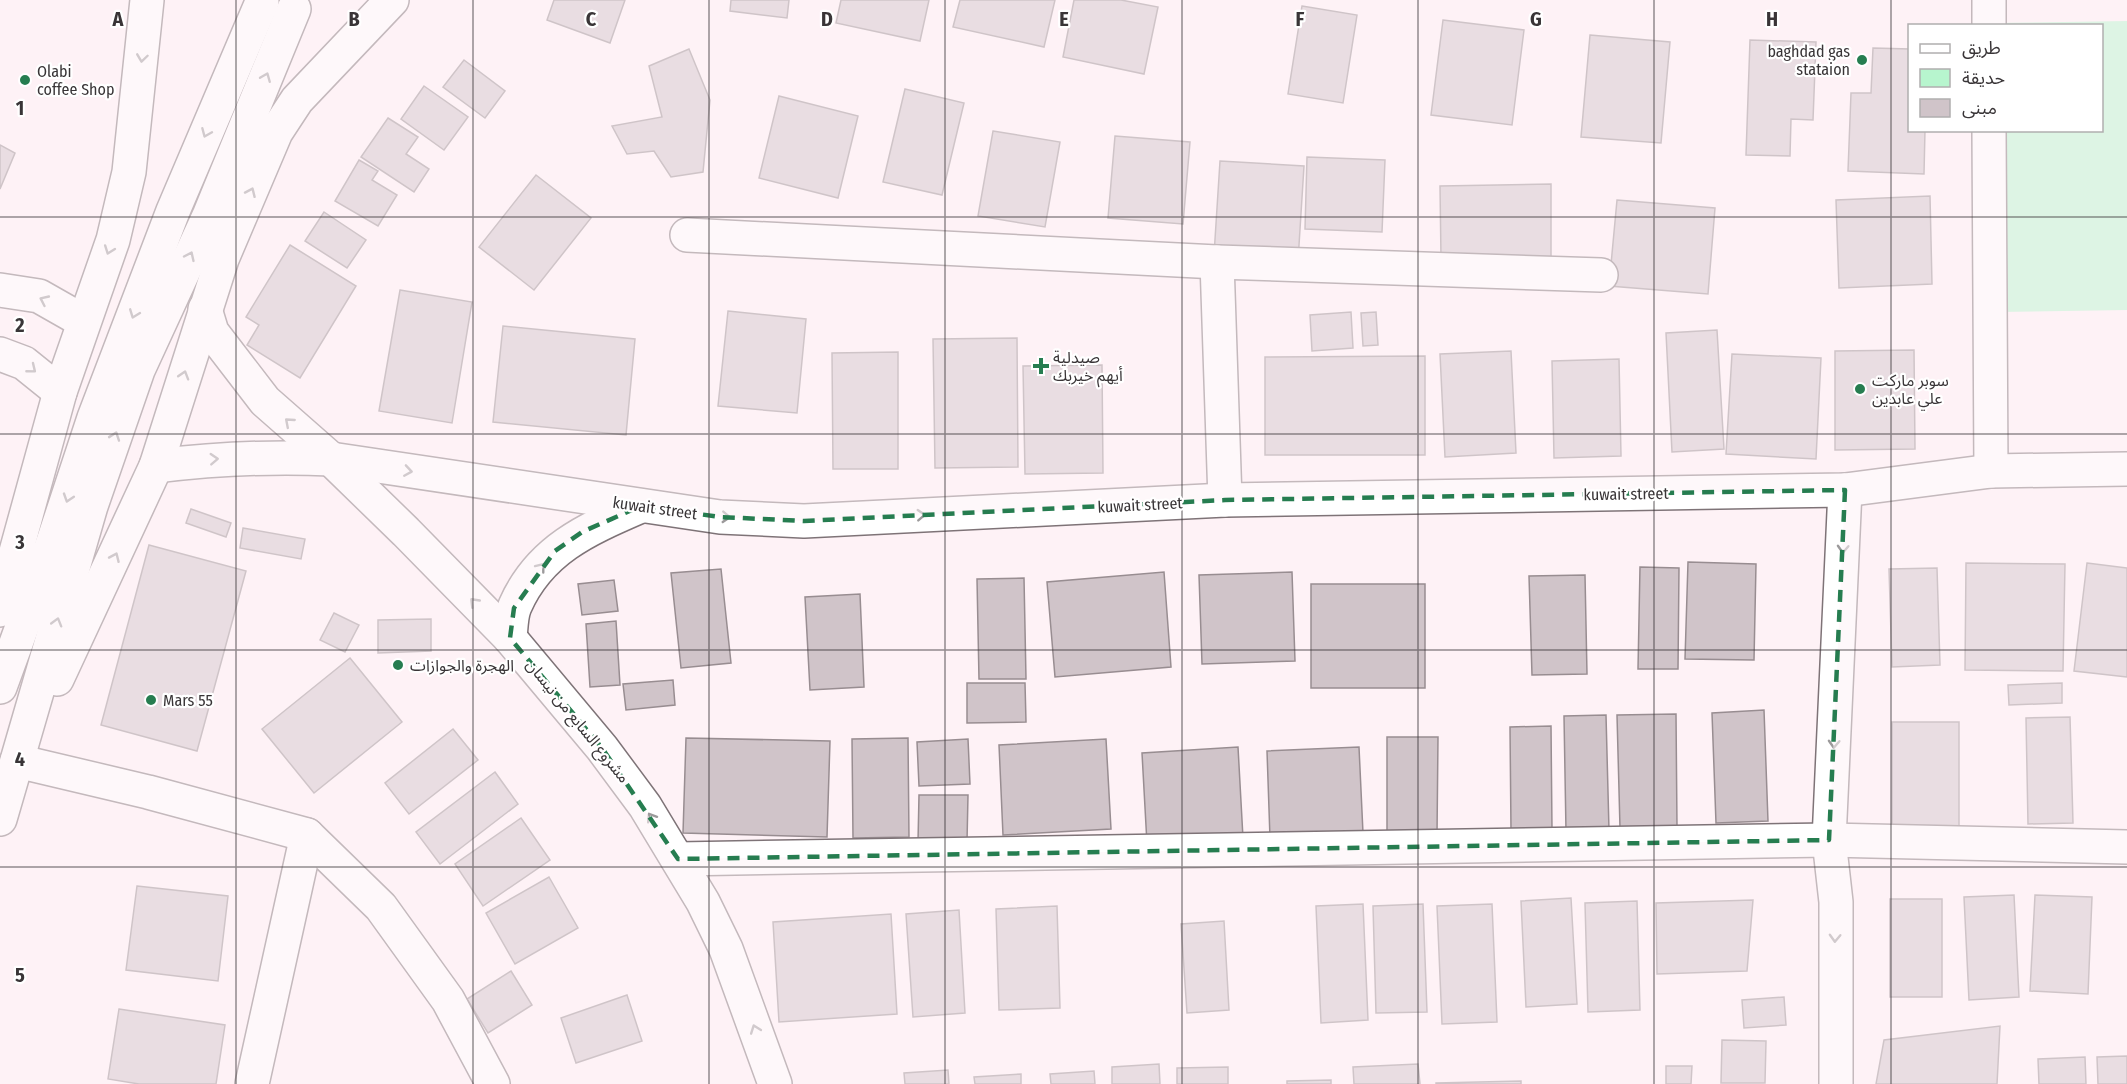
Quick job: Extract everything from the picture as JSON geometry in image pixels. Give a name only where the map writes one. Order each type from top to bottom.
[{"type":"street","points":[[0,610],[60,392],[113,240],[129,172],[147,0]]},
{"type":"street","points":[[16,761],[94,602],[156,466],[222,258],[276,132],[297,100],[392,0]]},
{"type":"street","points":[[1989,0],[1989,24]]},
{"type":"street","points":[[0,687],[53,542],[94,418],[164,233],[262,2]]},
{"type":"street","points":[[0,819],[91,506],[138,370],[209,216],[294,9]]},
{"type":"street","points":[[1989,132],[1991,471]]},
{"type":"street","points":[[687,235],[1217,262],[1601,275]]},
{"type":"street","points":[[1217,262],[1225,500]]},
{"type":"street","points":[[0,290],[39,296],[83,321]]},
{"type":"street","name":"مشروع السابع من نيسان","points":[[205,309],[212,332],[258,392],[331,459],[510,638],[602,748],[645,806],[678,860],[726,949],[775,1084]]},
{"type":"street","points":[[0,354],[24,363],[60,392]]},
{"type":"street","name":"kuwait street","points":[[156,466],[213,459],[293,457],[331,459],[720,517],[804,521],[1225,500],[1845,490],[1991,471],[2127,469]]},
{"type":"street","points":[[1836,1084],[1836,902],[1829,840],[1845,490]]},
{"type":"street","points":[[510,638],[514,608],[555,551],[582,532],[641,506]]},
{"type":"street","points":[[16,761],[148,792],[307,835],[381,907],[448,1000],[493,1084]]},
{"type":"street","points":[[252,1084],[307,835]]},
{"type":"street","points":[[678,860],[1829,840],[2127,847]]},
{"type":"highlighted area","points":[[1845,490],[1829,840],[678,859],[602,748],[510,638],[514,608],[555,551],[582,532],[641,506],[720,517],[804,521],[1225,500]]},
{"type":"green space","points":[[2127,21],[2127,310],[1997,312],[1996,132],[2103,132],[2103,24],[1995,23]]},
{"type":"building","points":[[554,0],[625,0],[610,43],[547,20]]},
{"type":"building","points":[[731,0],[789,0],[787,18],[730,11]]},
{"type":"building","points":[[841,0],[929,0],[920,41],[836,23]]},
{"type":"building","points":[[960,0],[1055,0],[1044,47],[953,27]]},
{"type":"building","points":[[1074,0],[1121,0],[1158,7],[1144,74],[1063,57]]},
{"type":"building","points":[[1302,6],[1357,15],[1343,103],[1288,94]]},
{"type":"building","points":[[1443,20],[1524,30],[1512,125],[1431,115]]},
{"type":"building","points":[[1590,35],[1670,42],[1661,143],[1581,137]]},
{"type":"building","points":[[1750,40],[1816,42],[1813,120],[1791,119],[1790,156],[1746,155]]},
{"type":"building","points":[[1873,48],[1908,49],[1908,132],[1925,132],[1924,174],[1848,171],[1851,93],[1871,93]]},
{"type":"building","points":[[689,49],[710,100],[703,172],[671,177],[654,151],[627,154],[612,126],[662,117],[649,66]]},
{"type":"building","points":[[464,60],[505,91],[485,118],[443,87]]},
{"type":"building","points":[[424,86],[468,117],[444,150],[401,119]]},
{"type":"building","points":[[905,89],[964,103],[942,195],[883,182]]},
{"type":"building","points":[[779,96],[858,116],[838,198],[759,178]]},
{"type":"building","points":[[388,118],[418,137],[406,154],[429,169],[414,192],[361,157]]},
{"type":"building","points":[[993,131],[1060,142],[1045,227],[978,216]]},
{"type":"building","points":[[1115,136],[1190,142],[1183,224],[1108,218]]},
{"type":"building","points":[[0,145],[15,153],[0,189]]},
{"type":"building","points":[[1307,157],[1385,160],[1382,232],[1305,229]]},
{"type":"building","points":[[359,160],[378,171],[372,180],[397,195],[378,226],[335,201]]},
{"type":"building","points":[[1220,161],[1304,166],[1298,261],[1214,255]]},
{"type":"building","points":[[536,175],[591,218],[534,290],[479,247]]},
{"type":"building","points":[[1551,184],[1551,257],[1441,258],[1440,186]]},
{"type":"building","points":[[1930,196],[1932,284],[1839,288],[1836,200]]},
{"type":"building","points":[[1617,200],[1715,208],[1708,294],[1609,286]]},
{"type":"building","points":[[324,212],[366,240],[347,268],[305,241]]},
{"type":"building","points":[[290,245],[356,286],[300,378],[247,345],[259,325],[246,317]]},
{"type":"building","points":[[400,290],[472,302],[452,423],[379,411]]},
{"type":"building","points":[[728,311],[806,319],[797,413],[718,406]]},
{"type":"building","points":[[1351,312],[1353,348],[1312,351],[1310,315]]},
{"type":"building","points":[[1376,312],[1378,345],[1363,346],[1361,313]]},
{"type":"building","points":[[503,326],[635,339],[626,435],[493,422]]},
{"type":"building","points":[[1717,330],[1724,449],[1672,452],[1666,333]]},
{"type":"building","points":[[1017,338],[1018,467],[935,468],[933,339]]},
{"type":"building","points":[[1914,350],[1915,449],[1835,450],[1835,351]]},
{"type":"building","points":[[1511,351],[1516,453],[1445,457],[1440,354]]},
{"type":"building","points":[[898,352],[898,469],[833,469],[832,353]]},
{"type":"building","points":[[1732,354],[1821,358],[1816,459],[1726,454]]},
{"type":"building","points":[[1425,356],[1425,455],[1265,455],[1265,357]]},
{"type":"building","points":[[1619,359],[1621,456],[1554,458],[1552,361]]},
{"type":"building","points":[[1102,365],[1103,473],[1025,474],[1023,366]]},
{"type":"building","points":[[191,509],[231,523],[226,537],[186,523]]},
{"type":"building","points":[[243,528],[305,539],[301,559],[240,548]]},
{"type":"building","points":[[149,545],[246,571],[197,751],[101,725]]},
{"type":"building","points":[[1688,562],[1756,564],[1754,660],[1685,659]]},
{"type":"building","points":[[1966,563],[2065,564],[2063,671],[1965,670]]},
{"type":"building","points":[[2087,563],[2127,568],[2127,677],[2074,671]]},
{"type":"building","points":[[1640,567],[1679,568],[1678,669],[1638,669]]},
{"type":"building","points":[[1937,568],[1940,665],[1892,667],[1889,569]]},
{"type":"building","points":[[721,569],[731,663],[681,668],[671,573]]},
{"type":"building","points":[[1164,572],[1171,667],[1055,677],[1047,582]]},
{"type":"building","points":[[1292,572],[1295,661],[1202,664],[1199,575]]},
{"type":"building","points":[[1585,575],[1587,674],[1532,675],[1529,576]]},
{"type":"building","points":[[1024,578],[1026,679],[979,679],[977,579]]},
{"type":"building","points":[[614,580],[618,611],[582,615],[578,584]]},
{"type":"building","points":[[1311,584],[1425,584],[1425,688],[1311,688]]},
{"type":"building","points":[[860,594],[864,687],[810,690],[805,597]]},
{"type":"building","points":[[334,613],[359,625],[345,652],[320,640]]},
{"type":"building","points":[[431,619],[431,651],[378,653],[378,620]]},
{"type":"building","points":[[616,621],[620,685],[590,687],[586,624]]},
{"type":"building","points":[[350,658],[402,722],[314,793],[262,729]]},
{"type":"building","points":[[673,680],[675,705],[626,710],[623,684]]},
{"type":"building","points":[[967,683],[1025,683],[1026,722],[967,723]]},
{"type":"building","points":[[2062,683],[2062,703],[2009,705],[2008,685]]},
{"type":"building","points":[[1764,710],[1768,821],[1716,823],[1712,713]]},
{"type":"building","points":[[1676,714],[1677,827],[1620,828],[1617,715]]},
{"type":"building","points":[[1606,715],[1609,830],[1566,831],[1564,716]]},
{"type":"building","points":[[2070,717],[2073,823],[2028,824],[2026,718]]},
{"type":"building","points":[[1892,722],[1959,722],[1959,826],[1892,827]]},
{"type":"building","points":[[1551,726],[1552,830],[1511,830],[1510,727]]},
{"type":"building","points":[[453,729],[478,760],[409,814],[385,783]]},
{"type":"building","points":[[1387,737],[1438,737],[1437,835],[1387,835]]},
{"type":"building","points":[[686,738],[830,741],[827,837],[683,833]]},
{"type":"building","points":[[908,738],[909,837],[853,838],[852,739]]},
{"type":"building","points":[[968,739],[970,784],[919,786],[917,742]]},
{"type":"building","points":[[1106,739],[1111,829],[1003,835],[999,745]]},
{"type":"building","points":[[1238,747],[1243,838],[1147,844],[1142,753]]},
{"type":"building","points":[[1359,747],[1363,833],[1270,838],[1267,751]]},
{"type":"building","points":[[495,772],[518,804],[440,864],[416,832]]},
{"type":"building","points":[[919,795],[968,795],[967,842],[918,842]]},
{"type":"building","points":[[521,818],[550,860],[483,906],[455,864]]},
{"type":"building","points":[[549,877],[578,928],[515,964],[486,913]]},
{"type":"building","points":[[137,886],[228,896],[218,981],[126,970]]},
{"type":"building","points":[[2014,895],[2019,997],[1969,1000],[1964,897]]},
{"type":"building","points":[[2035,895],[2092,897],[2088,994],[2030,991]]},
{"type":"building","points":[[1571,898],[1577,1004],[1526,1007],[1521,901]]},
{"type":"building","points":[[1890,899],[1942,899],[1942,997],[1890,997]]},
{"type":"building","points":[[1753,900],[1747,971],[1657,974],[1656,903]]},
{"type":"building","points":[[1637,901],[1640,1010],[1588,1012],[1585,903]]},
{"type":"building","points":[[1363,904],[1368,1020],[1321,1023],[1316,906]]},
{"type":"building","points":[[1423,904],[1427,1012],[1376,1013],[1373,906]]},
{"type":"building","points":[[1492,904],[1497,1022],[1442,1024],[1437,906]]},
{"type":"building","points":[[1057,906],[1060,1008],[999,1010],[996,909]]},
{"type":"building","points":[[959,910],[965,1013],[913,1017],[906,914]]},
{"type":"building","points":[[891,914],[897,1014],[779,1022],[773,922]]},
{"type":"building","points":[[1224,921],[1229,1010],[1187,1013],[1181,924]]},
{"type":"building","points":[[511,971],[532,1005],[488,1033],[467,999]]},
{"type":"building","points":[[627,995],[642,1041],[576,1063],[561,1018]]},
{"type":"building","points":[[1784,997],[1786,1025],[1744,1028],[1742,1000]]},
{"type":"building","points":[[119,1009],[225,1025],[216,1084],[139,1084],[108,1079]]},
{"type":"building","points":[[2000,1026],[1997,1084],[1876,1084],[1884,1040]]},
{"type":"building","points":[[1722,1040],[1766,1041],[1765,1083],[1721,1083]]},
{"type":"building","points":[[2127,1056],[2127,1084],[2098,1084],[2097,1057]]},
{"type":"building","points":[[2085,1057],[2086,1084],[2039,1084],[2038,1059]]},
{"type":"building","points":[[1159,1064],[1160,1084],[1112,1084],[1112,1067]]},
{"type":"building","points":[[1418,1064],[1420,1084],[1354,1084],[1353,1067]]},
{"type":"building","points":[[1666,1066],[1692,1066],[1691,1084],[1666,1084]]},
{"type":"building","points":[[1228,1067],[1228,1084],[1177,1084],[1177,1068]]},
{"type":"building","points":[[948,1070],[949,1084],[905,1084],[904,1073]]},
{"type":"building","points":[[1094,1071],[1095,1084],[1051,1084],[1050,1074]]},
{"type":"building","points":[[1021,1074],[1021,1084],[975,1084],[974,1077]]},
{"type":"building","points":[[1331,1080],[1331,1084],[1287,1084],[1287,1081]]},
{"type":"building","points":[[1521,1081],[1521,1084],[1436,1084],[1436,1083]]},
{"type":"place","name":"baghdad gas stataion","points":[[1862,60]]},
{"type":"place","name":"Olabi coffee Shop","points":[[25,80]]},
{"type":"place","name":"صيدلية أيهم خيربك","points":[[1041,366]]},
{"type":"place","name":"سوبر ماركت علي عابدين","points":[[1860,389]]},
{"type":"place","name":"الهجرة والجوازات","points":[[398,665]]},
{"type":"place","name":"Mars 55","points":[[151,700]]}]
